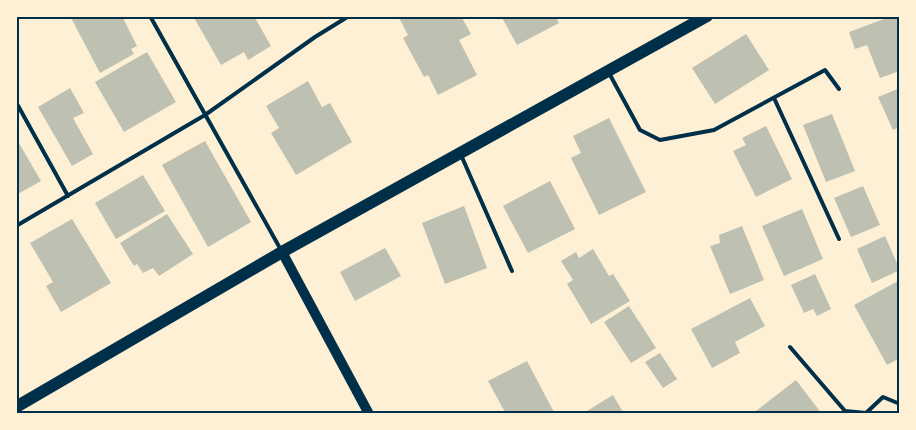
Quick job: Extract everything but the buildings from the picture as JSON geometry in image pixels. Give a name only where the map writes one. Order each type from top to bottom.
[{"type":"main road","points":[[16,407],[282,252],[707,16]]},
{"type":"main road","points":[[282,252],[369,414]]},
{"type":"lane","points":[[150,16],[282,252]]},
{"type":"lane","points":[[16,226],[205,115],[315,36],[349,16]]},
{"type":"lane","points":[[608,71],[640,130],[660,140],[714,130],[825,70],[839,89]]},
{"type":"lane","points":[[774,98],[839,239]]},
{"type":"lane","points":[[16,102],[68,196]]},
{"type":"lane","points":[[460,153],[512,271]]},
{"type":"lane","points":[[790,347],[845,412],[866,413],[883,397],[900,404]]}]
